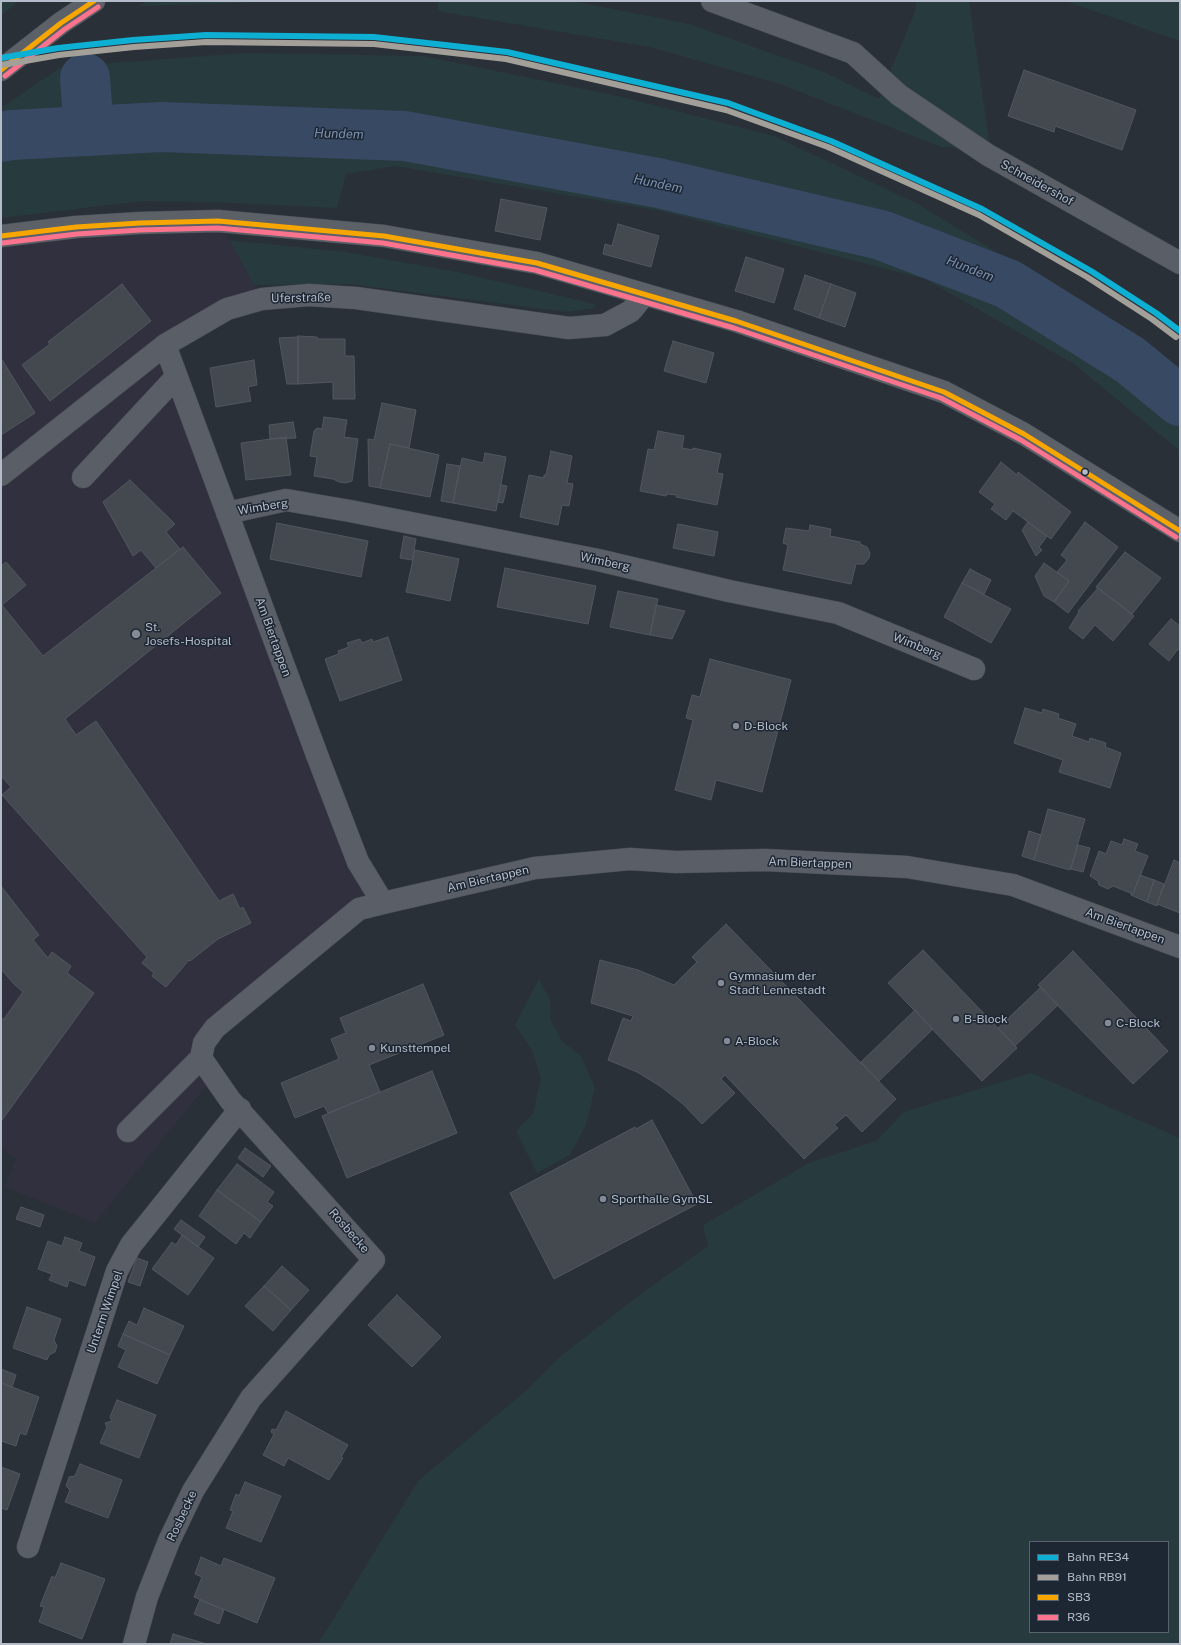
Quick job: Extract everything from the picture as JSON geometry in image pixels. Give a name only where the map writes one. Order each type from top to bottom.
[{"type":"main road","points":[[1,70],[61,23],[94,1]]},
{"type":"main road","points":[[1,236],[76,227],[140,223],[218,221],[391,238],[536,263],[736,321],[944,392],[1024,434],[1180,531]]},
{"type":"street","name":"Schneidershof","points":[[712,1],[853,53],[899,95],[988,155],[1180,263]]},
{"type":"street","name":"Uferstraße","points":[[1,475],[165,345],[227,309],[262,299],[309,296],[356,298],[569,328],[605,325],[631,311],[644,295]]},
{"type":"street","name":"Am Biertappen","points":[[165,345],[358,862],[383,903],[535,868],[630,859],[676,862],[765,860],[907,867],[1013,885],[1180,947]]},
{"type":"street","points":[[83,477],[176,377]]},
{"type":"street","name":"Wimberg","points":[[227,513],[286,500],[350,511],[598,560],[729,591],[838,613],[974,669]]},
{"type":"street","points":[[128,1131],[201,1058],[204,1043],[215,1028],[359,909],[383,903]]},
{"type":"street","name":"Rosbecke","points":[[134,1644],[147,1597],[193,1491],[251,1398],[374,1260],[240,1109],[230,1100],[201,1058]]},
{"type":"street","name":"Unterm Wimpel","points":[[28,1547],[117,1272],[131,1245],[240,1109]]},
{"type":"shaded area","name":"St. Josefs-Hospital","points":[[218,221],[262,299],[165,345],[383,903],[204,1043],[214,1076],[95,1223],[5,1187],[16,1159],[1,1147],[1,236]]},
{"type":"green space","points":[[1,1],[20,1],[1,15]]},
{"type":"green space","points":[[147,1],[299,1],[139,6]]},
{"type":"green space","points":[[438,1],[572,1],[689,24],[822,71],[879,99],[916,9],[916,1],[969,1],[990,148],[941,147],[780,84],[650,47],[438,11]]},
{"type":"green space","points":[[1065,1],[1180,1],[1180,41]]},
{"type":"green space","points":[[246,53],[423,56],[618,96],[774,136],[918,204],[1104,318],[1180,377],[1180,451],[1074,364],[925,279],[661,211],[395,166],[346,174],[337,208],[210,202],[142,201],[1,218],[1,108],[61,67]]},
{"type":"green space","points":[[229,240],[345,252],[457,272],[595,304],[594,308],[567,312],[349,284],[254,285]]},
{"type":"green space","points":[[539,979],[550,1000],[551,1021],[562,1041],[581,1056],[595,1088],[586,1125],[570,1155],[537,1173],[516,1131],[533,1114],[541,1078],[532,1050],[515,1025]]},
{"type":"green space","points":[[1031,1073],[1180,1138],[1180,1644],[318,1644],[418,1481],[527,1390],[562,1355],[637,1297],[708,1246],[703,1225],[809,1163],[876,1141],[904,1112]]},
{"type":"building","points":[[1024,70],[1136,110],[1122,150],[1055,126],[1054,132],[1008,116]]},
{"type":"building","points":[[501,199],[547,208],[540,240],[495,231]]},
{"type":"building","points":[[618,224],[659,236],[651,267],[603,254],[605,244],[612,246]]},
{"type":"building","points":[[746,257],[784,269],[774,303],[735,291]]},
{"type":"building","points":[[805,275],[831,284],[819,318],[794,309]]},
{"type":"building","points":[[122,284],[151,321],[50,401],[22,365],[50,344],[48,342]]},
{"type":"building","points":[[831,284],[856,293],[845,327],[819,318]]},
{"type":"building","points":[[298,336],[317,337],[318,339],[345,339],[345,356],[354,356],[355,399],[333,399],[333,382],[298,384]]},
{"type":"building","points":[[298,337],[298,384],[287,384],[279,338]]},
{"type":"building","points":[[673,341],[714,353],[706,383],[664,371]]},
{"type":"building","points":[[1,358],[35,413],[1,435]]},
{"type":"building","points":[[254,360],[257,385],[248,387],[251,401],[216,407],[210,368]]},
{"type":"building","points":[[382,403],[416,410],[409,448],[390,444],[380,488],[369,486],[368,439],[374,440]]},
{"type":"building","points":[[324,417],[347,420],[344,437],[358,439],[352,481],[346,483],[314,476],[317,457],[310,456],[314,431],[317,428],[322,429]]},
{"type":"building","points":[[293,422],[296,438],[270,439],[269,425]]},
{"type":"building","points":[[658,431],[684,436],[682,448],[693,450],[693,448],[721,454],[717,473],[723,474],[717,505],[676,497],[677,495],[667,494],[666,496],[640,491],[648,449],[654,450]]},
{"type":"building","points":[[286,437],[291,475],[246,480],[241,443]]},
{"type":"building","points":[[390,444],[439,455],[430,497],[380,488]]},
{"type":"building","points":[[551,451],[572,456],[567,483],[573,484],[569,506],[562,505],[558,525],[520,517],[529,475],[544,478]]},
{"type":"building","points":[[485,453],[506,457],[496,511],[453,503],[462,458],[483,463]]},
{"type":"building","points":[[1001,462],[1017,475],[1018,472],[1071,512],[1051,539],[1013,511],[1006,520],[991,509],[995,504],[979,492]]},
{"type":"building","points":[[447,464],[460,466],[453,503],[441,501]]},
{"type":"building","points":[[130,480],[175,524],[166,532],[180,549],[156,568],[141,550],[133,556],[103,502]]},
{"type":"building","points":[[501,485],[507,486],[503,503],[498,502]]},
{"type":"building","points":[[1028,522],[1047,536],[1039,547],[1042,550],[1036,556],[1022,530]]},
{"type":"building","points":[[1085,522],[1118,547],[1068,613],[1054,602],[1069,581],[1057,572],[1067,560],[1061,555]]},
{"type":"building","points":[[277,523],[368,541],[361,577],[270,559]]},
{"type":"building","points":[[678,524],[718,532],[714,556],[673,548]]},
{"type":"building","points":[[810,525],[831,529],[830,536],[860,542],[860,544],[867,547],[870,553],[869,558],[864,564],[856,564],[851,584],[783,570],[788,545],[783,543],[786,528],[809,531]]},
{"type":"building","points":[[404,536],[416,539],[412,560],[400,558]]},
{"type":"building","points":[[183,547],[221,593],[65,719],[76,735],[96,721],[219,901],[233,894],[240,909],[243,907],[251,923],[218,939],[190,961],[189,960],[166,987],[152,976],[154,973],[142,963],[147,957],[2,795],[11,787],[1,776],[1,566],[6,562],[26,585],[2,605],[43,656]]},
{"type":"building","points":[[415,550],[459,559],[450,601],[406,592]]},
{"type":"building","points":[[1125,552],[1161,578],[1132,614],[1096,587]]},
{"type":"building","points":[[1044,563],[1069,581],[1054,602],[1044,596],[1035,576]]},
{"type":"building","points":[[505,568],[596,586],[588,624],[497,607]]},
{"type":"building","points":[[970,569],[991,580],[984,594],[962,583]]},
{"type":"building","points":[[962,583],[1011,609],[991,643],[944,617]]},
{"type":"building","points":[[1098,588],[1134,616],[1113,641],[1095,625],[1083,639],[1069,628],[1079,612],[1078,611]]},
{"type":"building","points":[[618,591],[658,599],[650,635],[610,627]]},
{"type":"building","points":[[656,605],[685,611],[672,639],[650,635]]},
{"type":"building","points":[[1171,619],[1180,626],[1180,651],[1178,649],[1169,661],[1149,644]]},
{"type":"building","points":[[388,637],[402,680],[340,701],[325,659],[339,654],[338,651],[349,647],[347,643],[360,639],[362,643],[372,639],[373,642]]},
{"type":"building","name":"D-Block","points":[[710,659],[791,680],[762,792],[716,780],[711,800],[675,790],[693,720],[686,718],[692,695],[700,697]]},
{"type":"building","points":[[1025,708],[1042,713],[1043,709],[1059,714],[1058,718],[1076,724],[1072,736],[1089,742],[1090,738],[1106,743],[1105,747],[1121,753],[1110,788],[1059,772],[1063,760],[1014,743]]},
{"type":"building","points":[[1048,809],[1085,819],[1070,870],[1034,860]]},
{"type":"building","points":[[1029,831],[1041,835],[1034,860],[1022,856]]},
{"type":"building","points":[[1124,839],[1138,844],[1135,851],[1148,856],[1133,894],[1113,886],[1108,889],[1099,885],[1098,881],[1090,876],[1099,851],[1106,854],[1111,841],[1122,845]]},
{"type":"building","points":[[1078,845],[1090,848],[1083,872],[1071,869]]},
{"type":"building","points":[[1174,860],[1180,863],[1180,913],[1157,904]]},
{"type":"building","points":[[1140,875],[1154,880],[1147,902],[1131,895],[1131,893],[1133,894]]},
{"type":"building","points":[[1154,880],[1164,884],[1157,906],[1147,902]]},
{"type":"building","points":[[1,886],[39,935],[33,940],[48,958],[52,952],[71,966],[67,973],[94,993],[2,1120],[1,1019],[4,1019],[23,992],[1,969]]},
{"type":"building","name":"A-Block","points":[[726,924],[896,1099],[862,1132],[846,1115],[834,1125],[838,1128],[804,1159],[725,1075],[721,1079],[735,1093],[702,1124],[683,1104],[660,1086],[637,1072],[608,1060],[623,1018],[631,1021],[633,1016],[591,1003],[600,960],[638,970],[674,985],[697,962],[692,957]]},
{"type":"building","name":"B-Block","points":[[923,950],[1017,1048],[982,1081],[888,983]]},
{"type":"building","name":"C-Block","points":[[1073,951],[1168,1051],[1133,1084],[1038,985]]},
{"type":"building","name":"Kunsttempel","points":[[423,984],[444,1035],[369,1065],[380,1092],[328,1113],[324,1106],[295,1118],[281,1083],[339,1059],[331,1039],[346,1033],[340,1018]]},
{"type":"building","points":[[1041,987],[1058,1005],[1015,1046],[998,1028]]},
{"type":"building","points":[[915,1010],[933,1029],[879,1081],[861,1062]]},
{"type":"building","points":[[432,1071],[457,1133],[347,1178],[322,1116]]},
{"type":"building","name":"Sporthalle GymSL","points":[[652,1120],[697,1204],[554,1279],[510,1193],[635,1127],[636,1129]]},
{"type":"building","points":[[245,1148],[271,1166],[263,1177],[238,1158]]},
{"type":"building","points":[[237,1164],[274,1192],[267,1202],[273,1206],[261,1222],[217,1190]]},
{"type":"building","points":[[217,1190],[261,1222],[250,1238],[244,1233],[236,1244],[199,1216]]},
{"type":"building","points":[[21,1207],[44,1215],[40,1227],[16,1219]]},
{"type":"building","points":[[181,1220],[205,1237],[198,1247],[174,1229]]},
{"type":"building","points":[[182,1235],[214,1258],[188,1295],[152,1269],[172,1242],[176,1245]]},
{"type":"building","points":[[65,1237],[82,1243],[79,1251],[95,1257],[85,1286],[69,1280],[67,1287],[49,1280],[52,1274],[38,1269],[48,1241],[62,1246]]},
{"type":"building","points":[[137,1258],[148,1262],[140,1286],[128,1282]]},
{"type":"building","points":[[282,1266],[309,1290],[291,1310],[264,1286]]},
{"type":"building","points":[[264,1286],[291,1310],[273,1331],[245,1306]]},
{"type":"building","points":[[397,1295],[441,1337],[412,1367],[368,1325]]},
{"type":"building","points":[[27,1307],[61,1319],[54,1340],[57,1346],[55,1352],[49,1355],[47,1360],[13,1348]]},
{"type":"building","points":[[144,1308],[184,1326],[170,1355],[123,1334],[129,1321],[137,1325]]},
{"type":"building","points":[[123,1334],[170,1355],[157,1384],[118,1367],[126,1350],[118,1346]]},
{"type":"building","points":[[1,1369],[16,1375],[12,1387],[1,1383]]},
{"type":"building","points":[[1,1383],[39,1397],[26,1435],[20,1433],[16,1446],[1,1441]]},
{"type":"building","points":[[117,1400],[156,1415],[139,1458],[100,1443],[107,1427],[105,1423],[112,1421],[110,1417]]},
{"type":"building","points":[[286,1411],[348,1445],[341,1457],[343,1458],[329,1480],[288,1458],[284,1466],[263,1455],[274,1434],[271,1432],[272,1429],[276,1430]]},
{"type":"building","points":[[80,1464],[122,1480],[108,1518],[65,1502],[70,1490],[66,1486],[69,1477],[75,1476]]},
{"type":"building","points":[[1,1467],[20,1474],[7,1510],[1,1508]]},
{"type":"building","points":[[245,1482],[281,1496],[261,1542],[226,1528],[233,1511],[230,1510],[236,1494],[239,1496]]},
{"type":"building","points":[[201,1557],[221,1566],[224,1558],[275,1578],[257,1623],[194,1597],[202,1577],[195,1574]]},
{"type":"building","points":[[61,1563],[105,1579],[82,1639],[39,1622],[44,1607],[40,1606],[52,1576],[55,1578]]},
{"type":"building","points":[[200,1600],[224,1610],[219,1624],[194,1614]]},
{"type":"building","points":[[173,1634],[207,1644],[170,1644]]},
{"type":"waterway","name":"Hundem","points":[[85,78],[89,131]]},
{"type":"waterway","name":"Hundem","points":[[1,137],[11,135],[161,127],[405,136],[658,183],[881,235],[1008,284],[1130,360],[1180,401]]},
{"type":"rail line","name":"RE34","points":[[1,58],[58,48],[133,40],[206,35],[374,37],[507,52],[728,103],[831,141],[982,209],[1091,271],[1156,313],[1180,331]]},
{"type":"rail line","name":"RB91","points":[[2,65],[59,55],[134,47],[206,42],[374,44],[506,59],[726,110],[828,147],[979,215],[1087,277],[1152,319],[1176,337]]},
{"type":"transit line","name":"SB3","points":[[1,70],[61,23],[94,1]]},
{"type":"transit line","name":"R36","points":[[5,76],[65,29],[98,7]]},
{"type":"transit line","name":"SB3","points":[[1,236],[76,227],[140,223],[218,221],[384,236],[537,263],[736,321],[944,392],[1024,434],[1180,531]]},
{"type":"transit line","name":"R36","points":[[2,243],[77,234],[140,230],[218,228],[383,243],[535,270],[734,328],[941,398],[1021,440],[1176,537]]},
{"type":"place","name":"St. Josefs-Hospital","points":[[136,634]]},
{"type":"place","name":"D-Block","points":[[736,726]]},
{"type":"place","name":"Gymnasium der Stadt Lennestadt","points":[[721,983]]},
{"type":"place","name":"B-Block","points":[[956,1019]]},
{"type":"place","name":"C-Block","points":[[1108,1023]]},
{"type":"place","name":"A-Block","points":[[727,1041]]},
{"type":"place","name":"Kunsttempel","points":[[372,1048]]},
{"type":"place","name":"Sporthalle GymSL","points":[[603,1199]]}]
